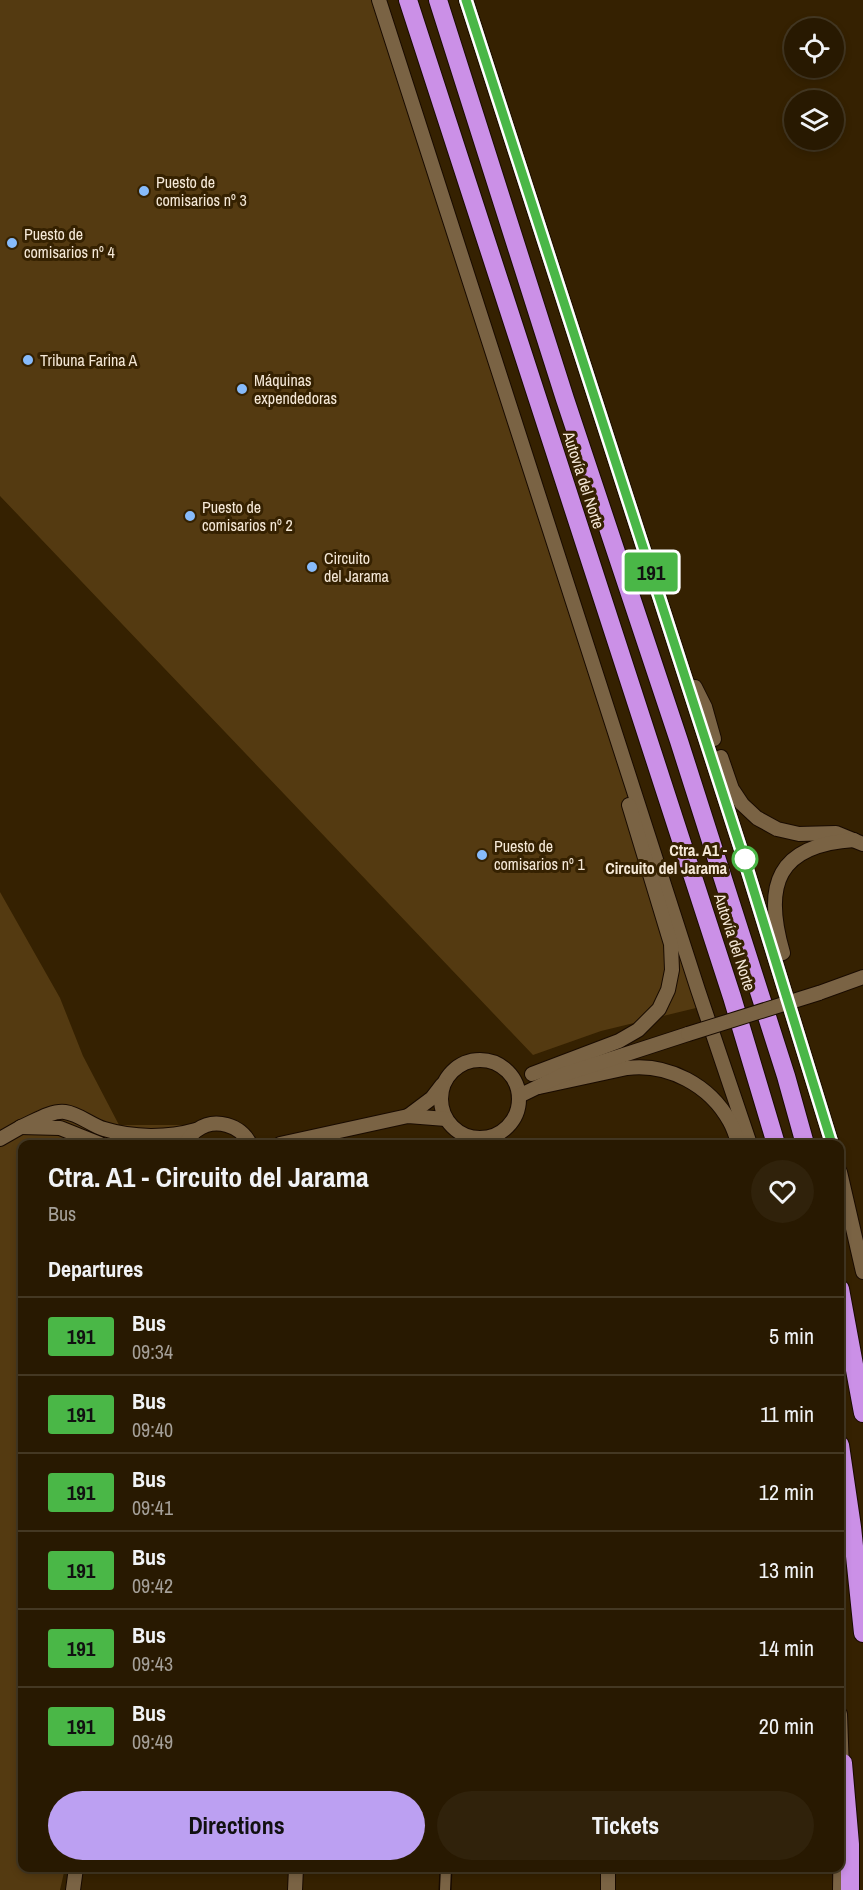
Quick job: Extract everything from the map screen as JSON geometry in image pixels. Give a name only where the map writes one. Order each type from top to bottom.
[{"type":"highway","name":"Autovía del Norte","points":[[408,0],[732,997],[775,1140]]},
{"type":"highway","name":"Autovía del Norte","points":[[438,0],[786,1076],[804,1140]]},
{"type":"highway","points":[[844,1311],[863,1413]]},
{"type":"highway","points":[[844,1472],[863,1633]]},
{"type":"highway","points":[[844,1775],[850,1844],[850,1890]]},
{"type":"street","points":[[379,0],[749,1140]]},
{"type":"street","points":[[466,0],[744,859],[831,1140]]},
{"type":"street","points":[[677,654],[705,706],[732,789],[742,804],[757,818],[777,829],[799,834],[836,833],[858,842]]},
{"type":"street","points":[[519,1096],[536,1081],[638,1030],[659,1009],[668,990],[672,970],[672,944],[628,803],[625,762]]},
{"type":"street","points":[[826,1122],[822,1082],[779,939],[774,916],[774,900],[777,884],[793,858],[817,845],[830,842],[858,842]]},
{"type":"street","points":[[536,1081],[562,1075],[863,977]]},
{"type":"street","points":[[408,1116],[432,1098],[459,1066],[469,1062],[480,1060],[491,1062],[509,1074],[536,1081],[641,1066],[662,1068],[694,1083],[715,1101],[730,1121],[737,1140]]},
{"type":"street","points":[[490,1140],[511,1122],[517,1110],[519,1096],[516,1084],[509,1074]]},
{"type":"street","points":[[445,1081],[441,1093],[446,1119],[467,1140],[478,1138],[485,1140]]},
{"type":"street","points":[[0,1138],[55,1113],[65,1112],[104,1129],[134,1135],[176,1136],[210,1124],[229,1126],[248,1140]]},
{"type":"street","points":[[21,1127],[60,1128],[72,1124],[71,1115]]},
{"type":"street","points":[[298,1140],[408,1116],[446,1119]]},
{"type":"street","points":[[60,1128],[90,1140]]},
{"type":"street","points":[[188,1140],[196,1130]]},
{"type":"street","points":[[844,1189],[863,1272]]},
{"type":"street","points":[[73,1890],[75,1872]]},
{"type":"street","points":[[295,1890],[296,1872]]},
{"type":"street","points":[[445,1890],[446,1872]]},
{"type":"street","points":[[608,1890],[609,1872]]},
{"type":"street","points":[[840,1872],[840,1890]]},
{"type":"shaded area","name":"Circuito del Jarama","points":[[0,0],[372,0],[660,885],[696,1008],[601,1031],[533,1055],[0,496]]},
{"type":"shaded area","points":[[0,892],[60,998],[83,1056],[119,1125],[183,1125],[174,1140],[18,1140],[18,1872],[64,1872],[60,1890],[0,1890]]},
{"type":"bus line","name":"191","points":[[466,0],[744,859],[831,1140]]},
{"type":"place","name":"Puesto de comisarios nº 3","points":[[144,191]]},
{"type":"place","name":"Puesto de comisarios nº 4","points":[[12,243]]},
{"type":"place","name":"Tribuna Farina A","points":[[28,360]]},
{"type":"place","name":"Máquinas expendedoras","points":[[242,389]]},
{"type":"place","name":"Puesto de comisarios nº 2","points":[[190,516]]},
{"type":"place","name":"Circuito del Jarama","points":[[312,567]]},
{"type":"place","name":"Puesto de comisarios nº 1","points":[[482,855]]},
{"type":"place","name":"Ctra. A1 - Circuito del Jarama","points":[[745,859]]}]
